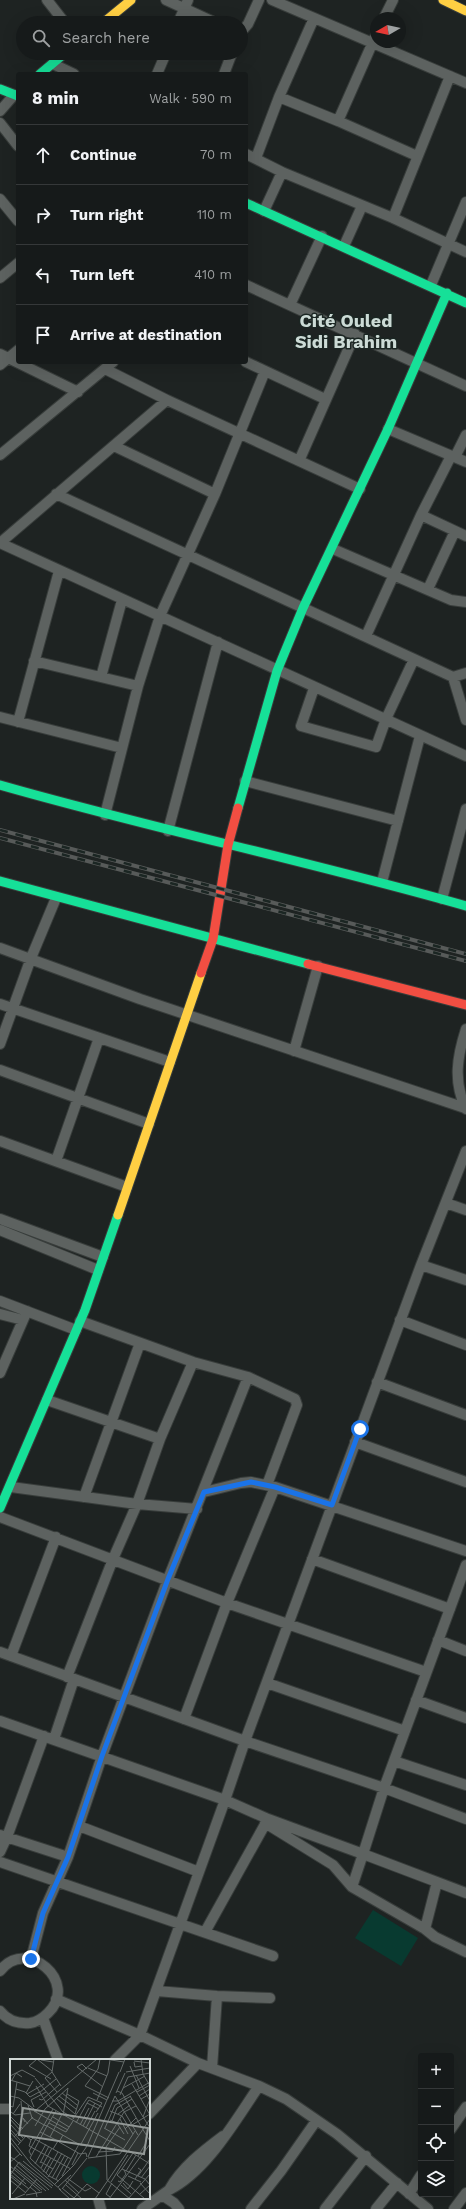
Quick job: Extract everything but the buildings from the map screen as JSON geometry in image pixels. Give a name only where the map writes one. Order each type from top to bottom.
[{"type":"street","points":[[47,0],[60,16]]},
{"type":"street","points":[[112,16],[131,0]]},
{"type":"street","points":[[166,0],[186,5],[204,16]]},
{"type":"street","points":[[248,24],[258,0]]},
{"type":"street","points":[[272,0],[314,18],[370,38]]},
{"type":"street","points":[[387,12],[393,0]]},
{"type":"street","points":[[443,0],[466,11]]},
{"type":"street","points":[[181,16],[186,5]]},
{"type":"street","points":[[256,158],[279,97],[314,18]]},
{"type":"street","points":[[338,121],[370,48]]},
{"type":"street","points":[[392,48],[466,83]]},
{"type":"street","points":[[43,72],[57,60]]},
{"type":"street","points":[[158,72],[163,60]]},
{"type":"street","points":[[225,72],[229,60]]},
{"type":"street","points":[[53,64],[70,72]]},
{"type":"street","points":[[393,218],[450,76]]},
{"type":"street","points":[[0,89],[16,94]]},
{"type":"street","points":[[0,111],[16,95]]},
{"type":"street","points":[[279,97],[417,156]]},
{"type":"street","points":[[0,123],[16,143]]},
{"type":"street","points":[[248,155],[282,172],[393,218],[466,252]]},
{"type":"street","points":[[264,211],[282,172]]},
{"type":"street","points":[[0,199],[16,219]]},
{"type":"street","points":[[431,285],[466,202]]},
{"type":"street","points":[[248,204],[431,285],[466,303]]},
{"type":"street","points":[[344,246],[362,206]]},
{"type":"street","points":[[290,305],[322,236]]},
{"type":"street","points":[[0,278],[16,265]]},
{"type":"street","points":[[248,286],[466,386]]},
{"type":"street","points":[[0,1508],[78,1326],[213,939],[228,845],[277,671],[303,608],[333,549],[388,429],[447,293]]},
{"type":"street","points":[[299,461],[325,399],[355,334]]},
{"type":"street","points":[[0,365],[4,356],[16,351]]},
{"type":"street","points":[[4,356],[16,362]]},
{"type":"street","points":[[248,363],[325,399]]},
{"type":"street","points":[[20,364],[78,392]]},
{"type":"street","points":[[0,456],[111,364]]},
{"type":"street","points":[[105,369],[167,400],[360,489]]},
{"type":"street","points":[[105,815],[138,686],[160,616],[215,494],[265,370]]},
{"type":"street","points":[[167,400],[0,543],[58,571],[218,642],[277,671],[466,756]]},
{"type":"street","points":[[388,429],[466,462]]},
{"type":"street","points":[[366,636],[421,516],[466,435]]},
{"type":"street","points":[[114,446],[215,494]]},
{"type":"street","points":[[56,494],[366,636],[414,660],[453,677],[466,673]]},
{"type":"street","points":[[421,516],[466,536]]},
{"type":"street","points":[[428,589],[455,531]]},
{"type":"street","points":[[333,549],[394,574],[451,600],[466,602]]},
{"type":"street","points":[[18,722],[58,571]]},
{"type":"street","points":[[101,677],[122,600]]},
{"type":"street","points":[[168,831],[218,642]]},
{"type":"street","points":[[34,660],[138,686]]},
{"type":"street","points":[[314,688],[301,726],[376,747],[386,719],[414,660]]},
{"type":"street","points":[[453,677],[466,720]]},
{"type":"street","points":[[0,717],[122,748]]},
{"type":"street","points":[[382,882],[420,736]]},
{"type":"street","points":[[245,781],[324,803],[398,821]]},
{"type":"street","points":[[0,785],[105,815],[382,882],[466,906]]},
{"type":"street","points":[[442,899],[466,809]]},
{"type":"street","points":[[0,881],[56,898],[466,1005]]},
{"type":"street","points":[[0,1044],[31,958],[56,898]]},
{"type":"street","points":[[0,948],[31,958],[107,988],[466,1109]]},
{"type":"street","points":[[294,1051],[318,966]]},
{"type":"street","points":[[0,1004],[170,1062]]},
{"type":"street","points":[[466,1029],[458,1056],[457,1072],[459,1091],[466,1109]]},
{"type":"street","points":[[56,1161],[99,1038]]},
{"type":"street","points":[[0,1070],[149,1124]]},
{"type":"street","points":[[0,1142],[127,1187]]},
{"type":"street","points":[[116,2059],[140,2035],[157,1991],[198,1872],[288,1623],[400,1320],[466,1151]]},
{"type":"street","points":[[446,1203],[466,1210]]},
{"type":"street","points":[[0,1219],[103,1257]]},
{"type":"street","points":[[0,1230],[98,1270]]},
{"type":"street","points":[[27,1241],[31,1231]]},
{"type":"street","points":[[421,1265],[466,1280]]},
{"type":"street","points":[[0,1301],[25,1316]]},
{"type":"street","points":[[0,1314],[25,1316],[78,1326],[140,1343],[193,1362],[248,1377],[295,1399],[298,1403],[271,1486],[184,1719]]},
{"type":"street","points":[[0,1373],[25,1316]]},
{"type":"street","points":[[400,1320],[466,1345]]},
{"type":"street","points":[[84,1497],[140,1343]]},
{"type":"street","points":[[0,1852],[4,1836],[49,1737],[113,1558],[137,1504],[160,1439],[193,1362]]},
{"type":"street","points":[[31,1959],[43,1913],[68,1857],[102,1756],[125,1698],[168,1579],[204,1492],[248,1377]]},
{"type":"street","points":[[377,1382],[466,1415]]},
{"type":"street","points":[[47,1400],[112,1421],[160,1439]]},
{"type":"street","points":[[355,1442],[466,1482]]},
{"type":"street","points":[[204,1492],[241,1482],[251,1482],[271,1486],[466,1550]]},
{"type":"street","points":[[6,1493],[84,1497],[137,1504],[197,1509]]},
{"type":"street","points":[[0,1517],[113,1558],[227,1603],[426,1672]]},
{"type":"street","points":[[11,1656],[56,1537]]},
{"type":"street","points":[[312,1559],[450,1609]]},
{"type":"street","points":[[352,1887],[364,1854],[384,1788],[466,1565]]},
{"type":"street","points":[[438,1640],[466,1651]]},
{"type":"street","points":[[0,1652],[246,1741],[384,1788],[466,1819]]},
{"type":"street","points":[[267,1683],[405,1731]]},
{"type":"street","points":[[416,1700],[466,1718]]},
{"type":"street","points":[[0,1721],[225,1800],[267,1821],[333,1865],[352,1887],[426,1929],[435,1937],[466,1952]]},
{"type":"street","points":[[394,1761],[466,1785]]},
{"type":"street","points":[[267,1821],[364,1854],[466,1893]]},
{"type":"street","points":[[205,1932],[267,1821]]},
{"type":"street","points":[[79,1826],[198,1872]]},
{"type":"street","points":[[4,1836],[68,1857]]},
{"type":"street","points":[[0,1862],[273,1956]]},
{"type":"street","points":[[426,1929],[437,1882]]},
{"type":"street","points":[[0,1971],[5,1961],[31,1959],[41,1962],[49,1969],[55,1978],[57,1988],[56,1999],[52,2009],[43,2018],[34,2022],[23,2023],[12,2021],[0,2011]]},
{"type":"street","points":[[157,1991],[217,1996],[270,1998]]},
{"type":"street","points":[[212,2068],[217,1996]]},
{"type":"street","points":[[56,1999],[140,2035],[198,2063],[259,2086],[286,2100],[366,2156],[408,2194],[428,2209]]},
{"type":"street","points":[[43,2018],[58,2059]]},
{"type":"street","points":[[150,2113],[198,2063]]},
{"type":"street","points":[[142,2209],[166,2192],[188,2165],[206,2148],[223,2136],[259,2086]]},
{"type":"street","points":[[454,2125],[466,2106]]},
{"type":"street","points":[[251,2209],[281,2171],[316,2121]]},
{"type":"street","points":[[325,2209],[366,2156]]},
{"type":"street","points":[[408,2194],[418,2179]]},
{"type":"street","points":[[376,2209],[396,2183]]},
{"type":"street","points":[[166,2192],[179,2209]]},
{"type":"street","points":[[454,2209],[466,2193]]},
{"type":"street","points":[[98,2199],[101,2209]]},
{"type":"green space","points":[[373,1910],[418,1938],[401,1966],[355,1938]]},
{"type":"railway","points":[[0,830],[466,954]]},
{"type":"railway","points":[[0,838],[466,961]]},
{"type":"traffic: fast","points":[[42,72],[57,60]]},
{"type":"traffic: fast","points":[[0,89],[16,95]]},
{"type":"traffic: fast","points":[[248,204],[466,303]]},
{"type":"traffic: fast","points":[[238,808],[277,671],[303,608],[388,429],[447,293]]},
{"type":"traffic: fast","points":[[0,785],[466,906]]},
{"type":"traffic: fast","points":[[0,881],[308,964]]},
{"type":"traffic: fast","points":[[0,1508],[85,1310],[118,1215]]},
{"type":"traffic: slow","points":[[112,16],[131,0]]},
{"type":"traffic: slow","points":[[443,0],[466,11]]},
{"type":"traffic: slow","points":[[118,1215],[201,973]]},
{"type":"traffic: jam","points":[[201,973],[213,939],[228,845],[238,808]]},
{"type":"traffic: jam","points":[[308,964],[466,1005]]},
{"type":"district","name":"Cité Ouled Sidi Brahim","points":[[346,331]]},
{"type":"route","points":[[31,1959],[43,1913],[68,1857],[102,1756],[125,1698],[168,1579],[204,1492],[241,1482],[251,1482],[275,1487],[332,1505],[360,1429]]}]
